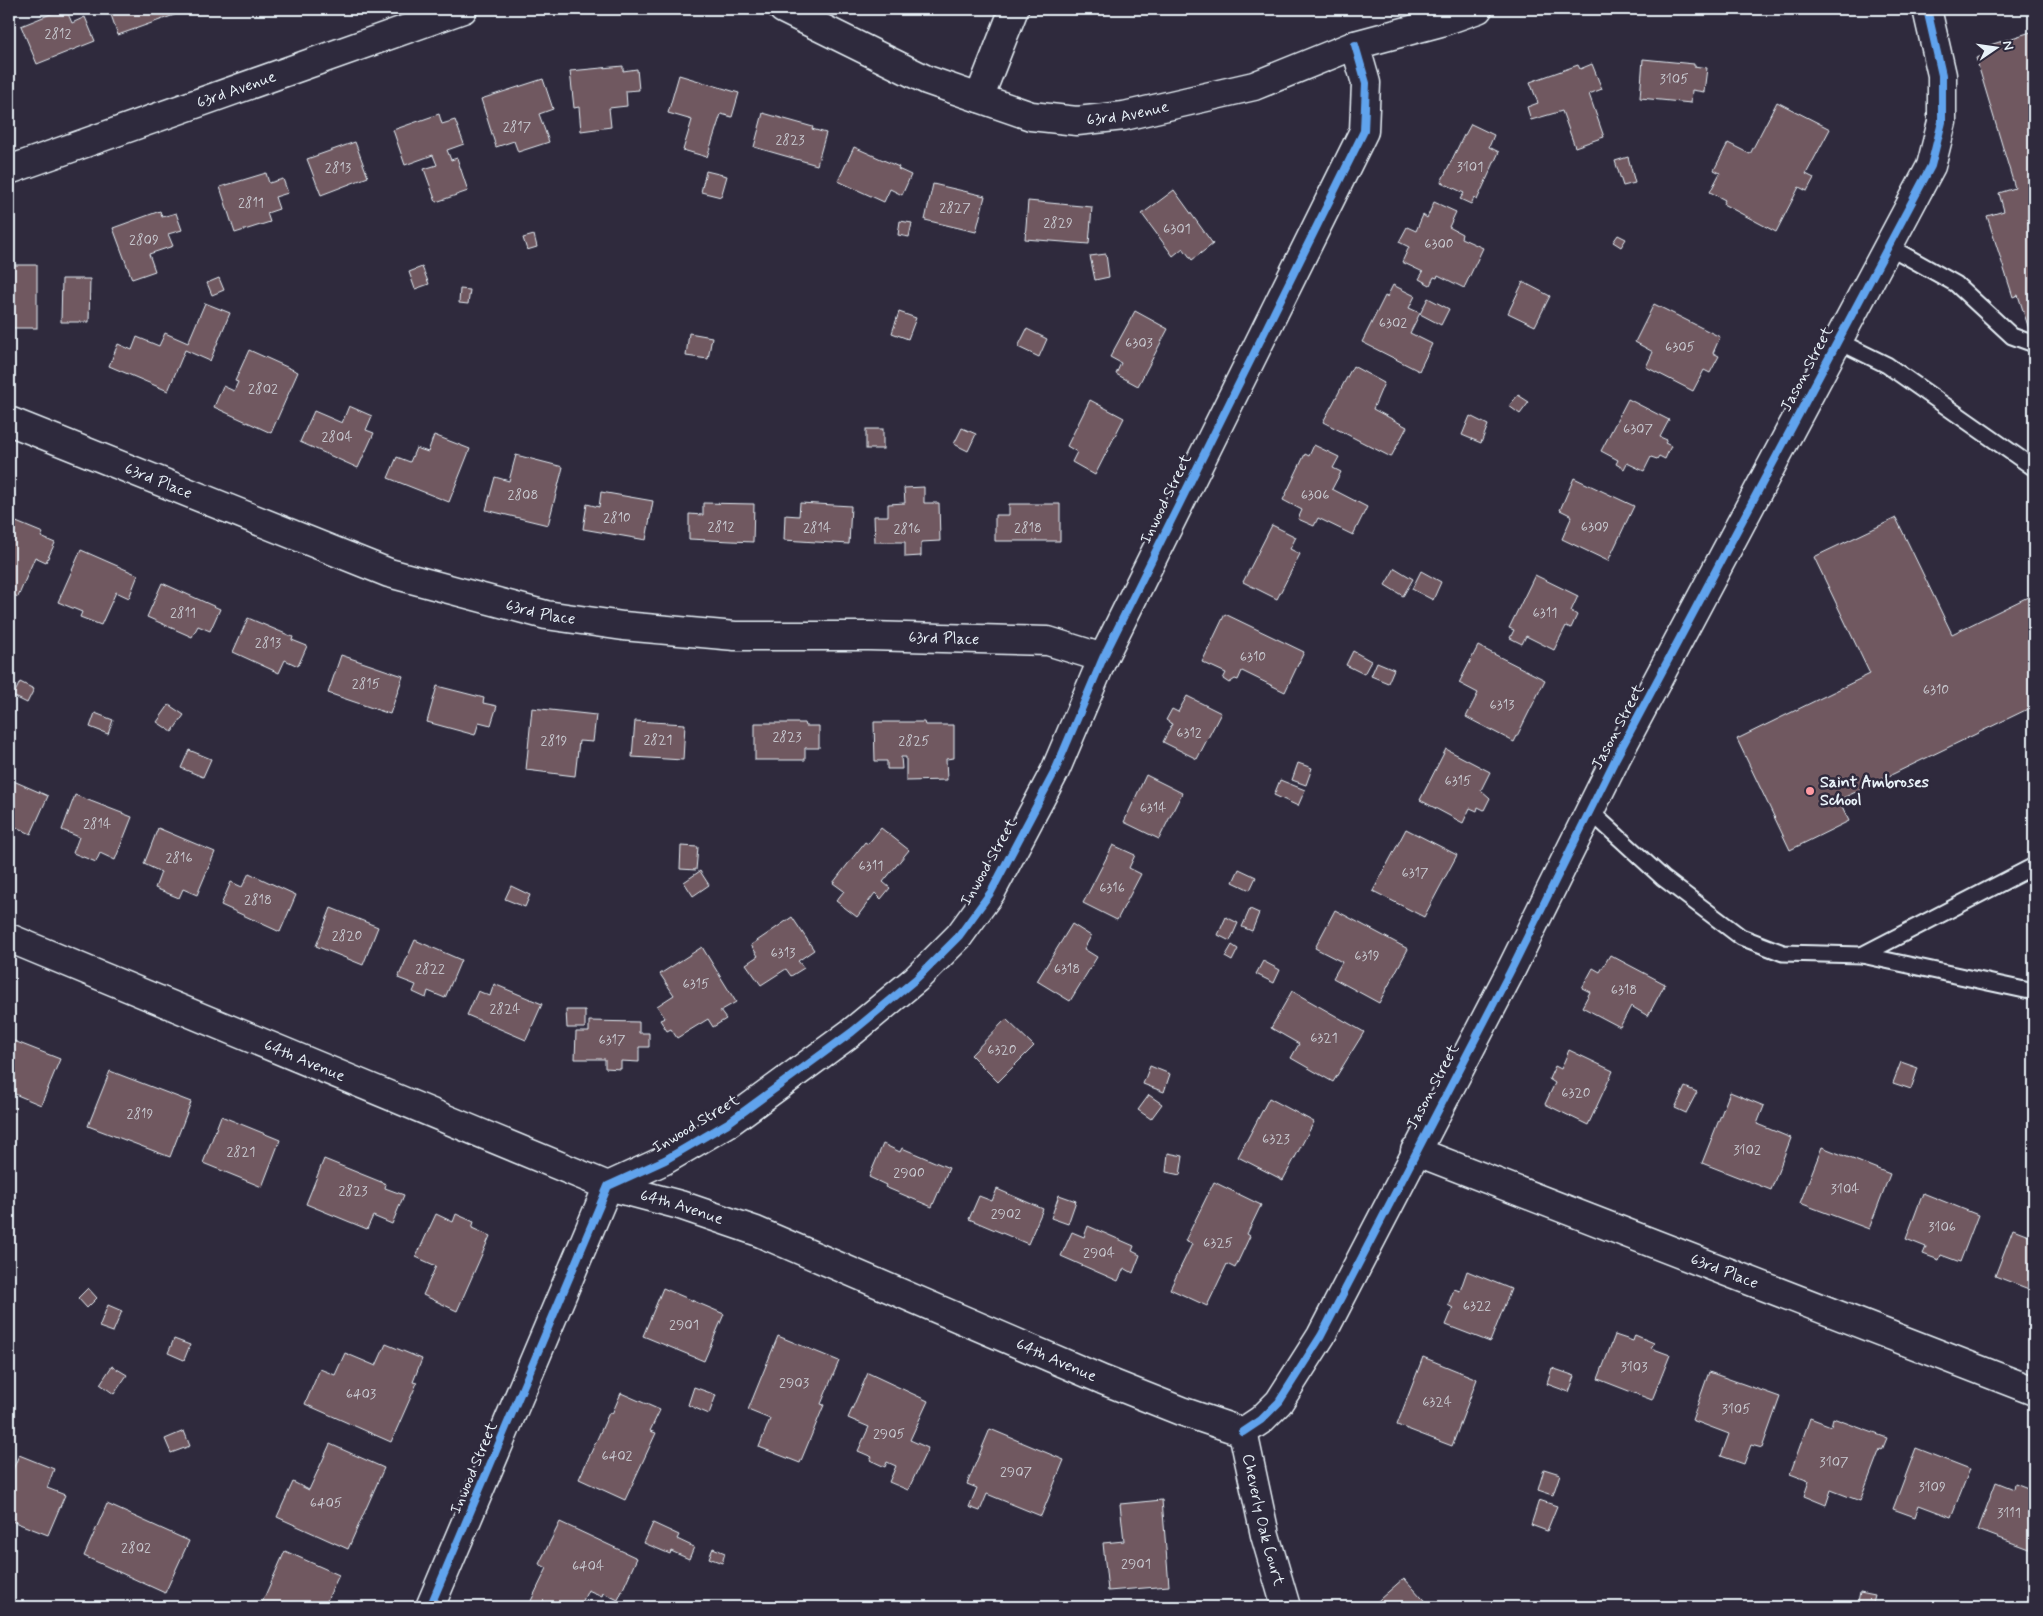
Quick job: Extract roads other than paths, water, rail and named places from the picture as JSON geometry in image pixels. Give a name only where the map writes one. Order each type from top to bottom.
[{"type":"street","name":"63rd Avenue","points":[[9,170],[463,9]]},
{"type":"street","name":"63rd Avenue","points":[[783,9],[927,80],[1031,116],[1077,121],[1124,116],[1254,86],[1355,45],[1441,22],[1478,9]]},
{"type":"street","points":[[979,98],[1014,9]]},
{"type":"street","name":"Jason Street","points":[[1243,1432],[1261,1420],[1279,1402],[1321,1336],[1415,1151],[1510,972],[1616,758],[1932,166],[1942,122],[1942,75],[1927,9]]},
{"type":"street","name":"Inwood Street","points":[[430,1607],[608,1186],[665,1160],[728,1123],[852,1032],[909,985],[959,936],[991,892],[1055,771],[1103,658],[1364,130],[1366,83],[1355,45]]},
{"type":"street","name":"63rd Place","points":[[9,421],[389,573],[546,615],[623,626],[736,636],[868,636],[1048,641],[1103,658]]},
{"type":"street","name":"64th Avenue","points":[[9,938],[608,1186],[680,1205],[756,1231],[1102,1380],[1181,1411],[1243,1432]]},
{"type":"street","name":"63rd Place","points":[[1415,1151],[2034,1391]]},
{"type":"street","name":"Cheverly Oak Court","points":[[1243,1432],[1265,1535],[1286,1607]]},
{"type":"lane","points":[[1888,246],[1956,284],[2012,336],[2034,344]]},
{"type":"lane","points":[[1838,342],[1887,365],[2034,468]]},
{"type":"lane","points":[[1590,811],[1663,878],[1740,937],[1783,953],[1862,955],[2034,992]]},
{"type":"lane","points":[[1862,955],[2034,866]]},
{"type":"place","name":"Saint Ambroses School","points":[[1810,791]]}]
